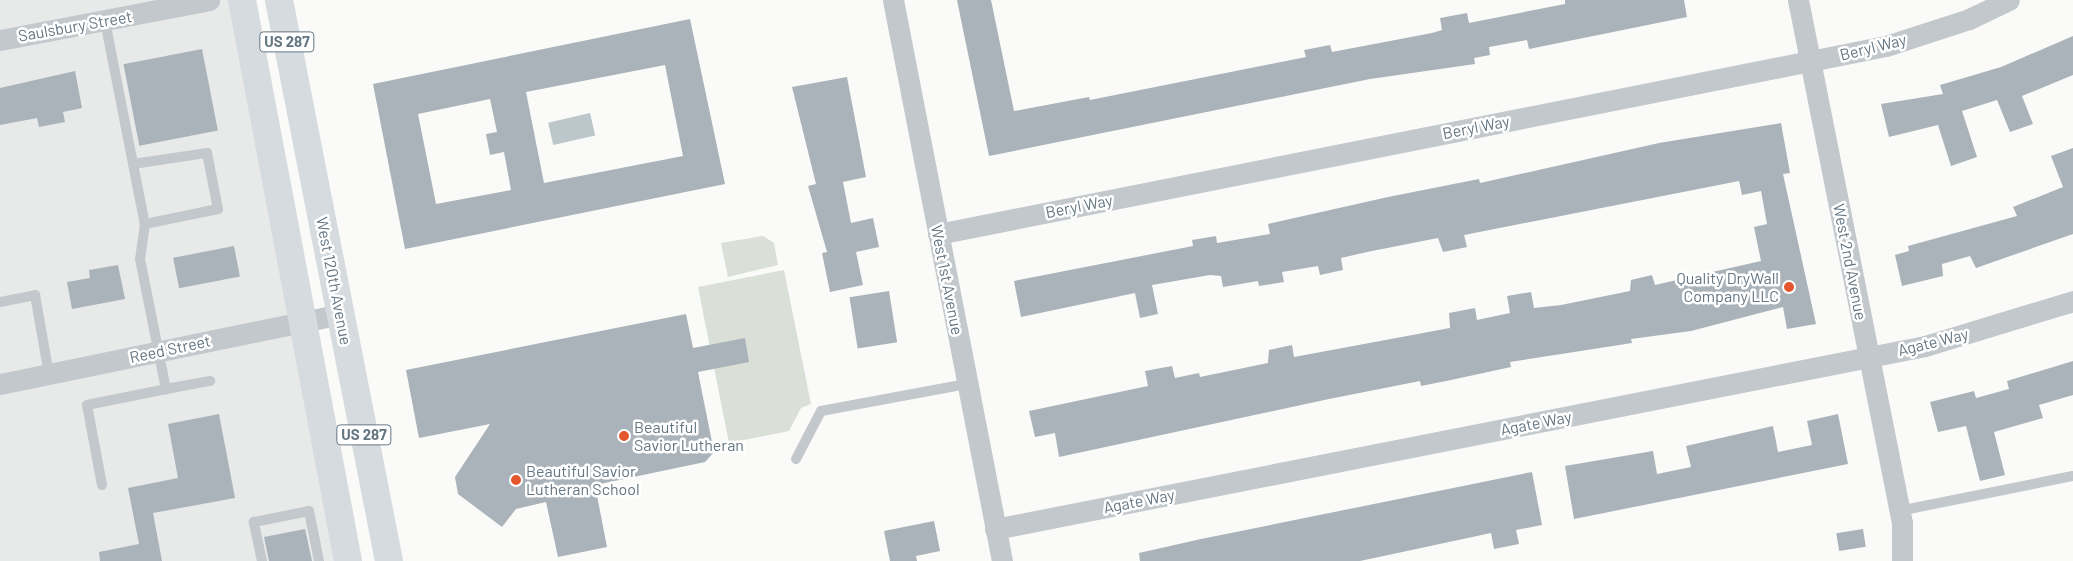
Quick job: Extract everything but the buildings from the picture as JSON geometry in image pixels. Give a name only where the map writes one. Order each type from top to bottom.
[{"type":"main road","name":"US 287","points":[[242,0],[348,561]]},
{"type":"main road","name":"West 120th Avenue","points":[[279,0],[389,561]]},
{"type":"street","name":"Saulsbury Street","points":[[0,40],[105,20],[177,3],[209,0]]},
{"type":"street","name":"West 1st Avenue","points":[[893,0],[1002,561]]},
{"type":"street","name":"West 2nd Avenue","points":[[1798,0],[1900,517],[1902,561]]},
{"type":"street","name":"Beryl Way","points":[[938,234],[1886,46],[1969,19],[2009,0]]},
{"type":"street","name":"Agate Way","points":[[995,529],[1869,357],[1997,326],[2073,301]]},
{"type":"street","name":"Reed Street","points":[[0,384],[340,314]]},
{"type":"street","name":"West 2nd Avenue","points":[[1900,517],[1916,561]]},
{"type":"lane","points":[[105,20],[144,224],[140,259],[157,352],[166,389]]},
{"type":"lane","points":[[133,164],[207,153],[218,209],[144,224]]},
{"type":"lane","points":[[0,302],[35,295],[49,374]]},
{"type":"lane","points":[[102,485],[87,405],[210,380]]},
{"type":"lane","points":[[796,459],[821,411],[967,384]]},
{"type":"lane","points":[[1900,517],[2073,476]]},
{"type":"lane","points":[[262,561],[254,522],[309,511],[319,561]]},
{"type":"shaded area","points":[[0,0],[240,0],[349,561],[0,561]]},
{"type":"shaded area","points":[[590,113],[595,135],[553,145],[548,123]]},
{"type":"shaded area","points":[[763,236],[774,243],[778,265],[728,277],[721,243]]},
{"type":"shaded area","points":[[784,270],[811,404],[801,408],[789,431],[729,443],[698,287]]},
{"type":"place","name":"Quality DryWall Company LLC","points":[[1789,287]]},
{"type":"place","name":"Beautiful Savior Lutheran","points":[[624,436]]},
{"type":"place","name":"Beautiful Savior Lutheran School","points":[[516,480]]}]
